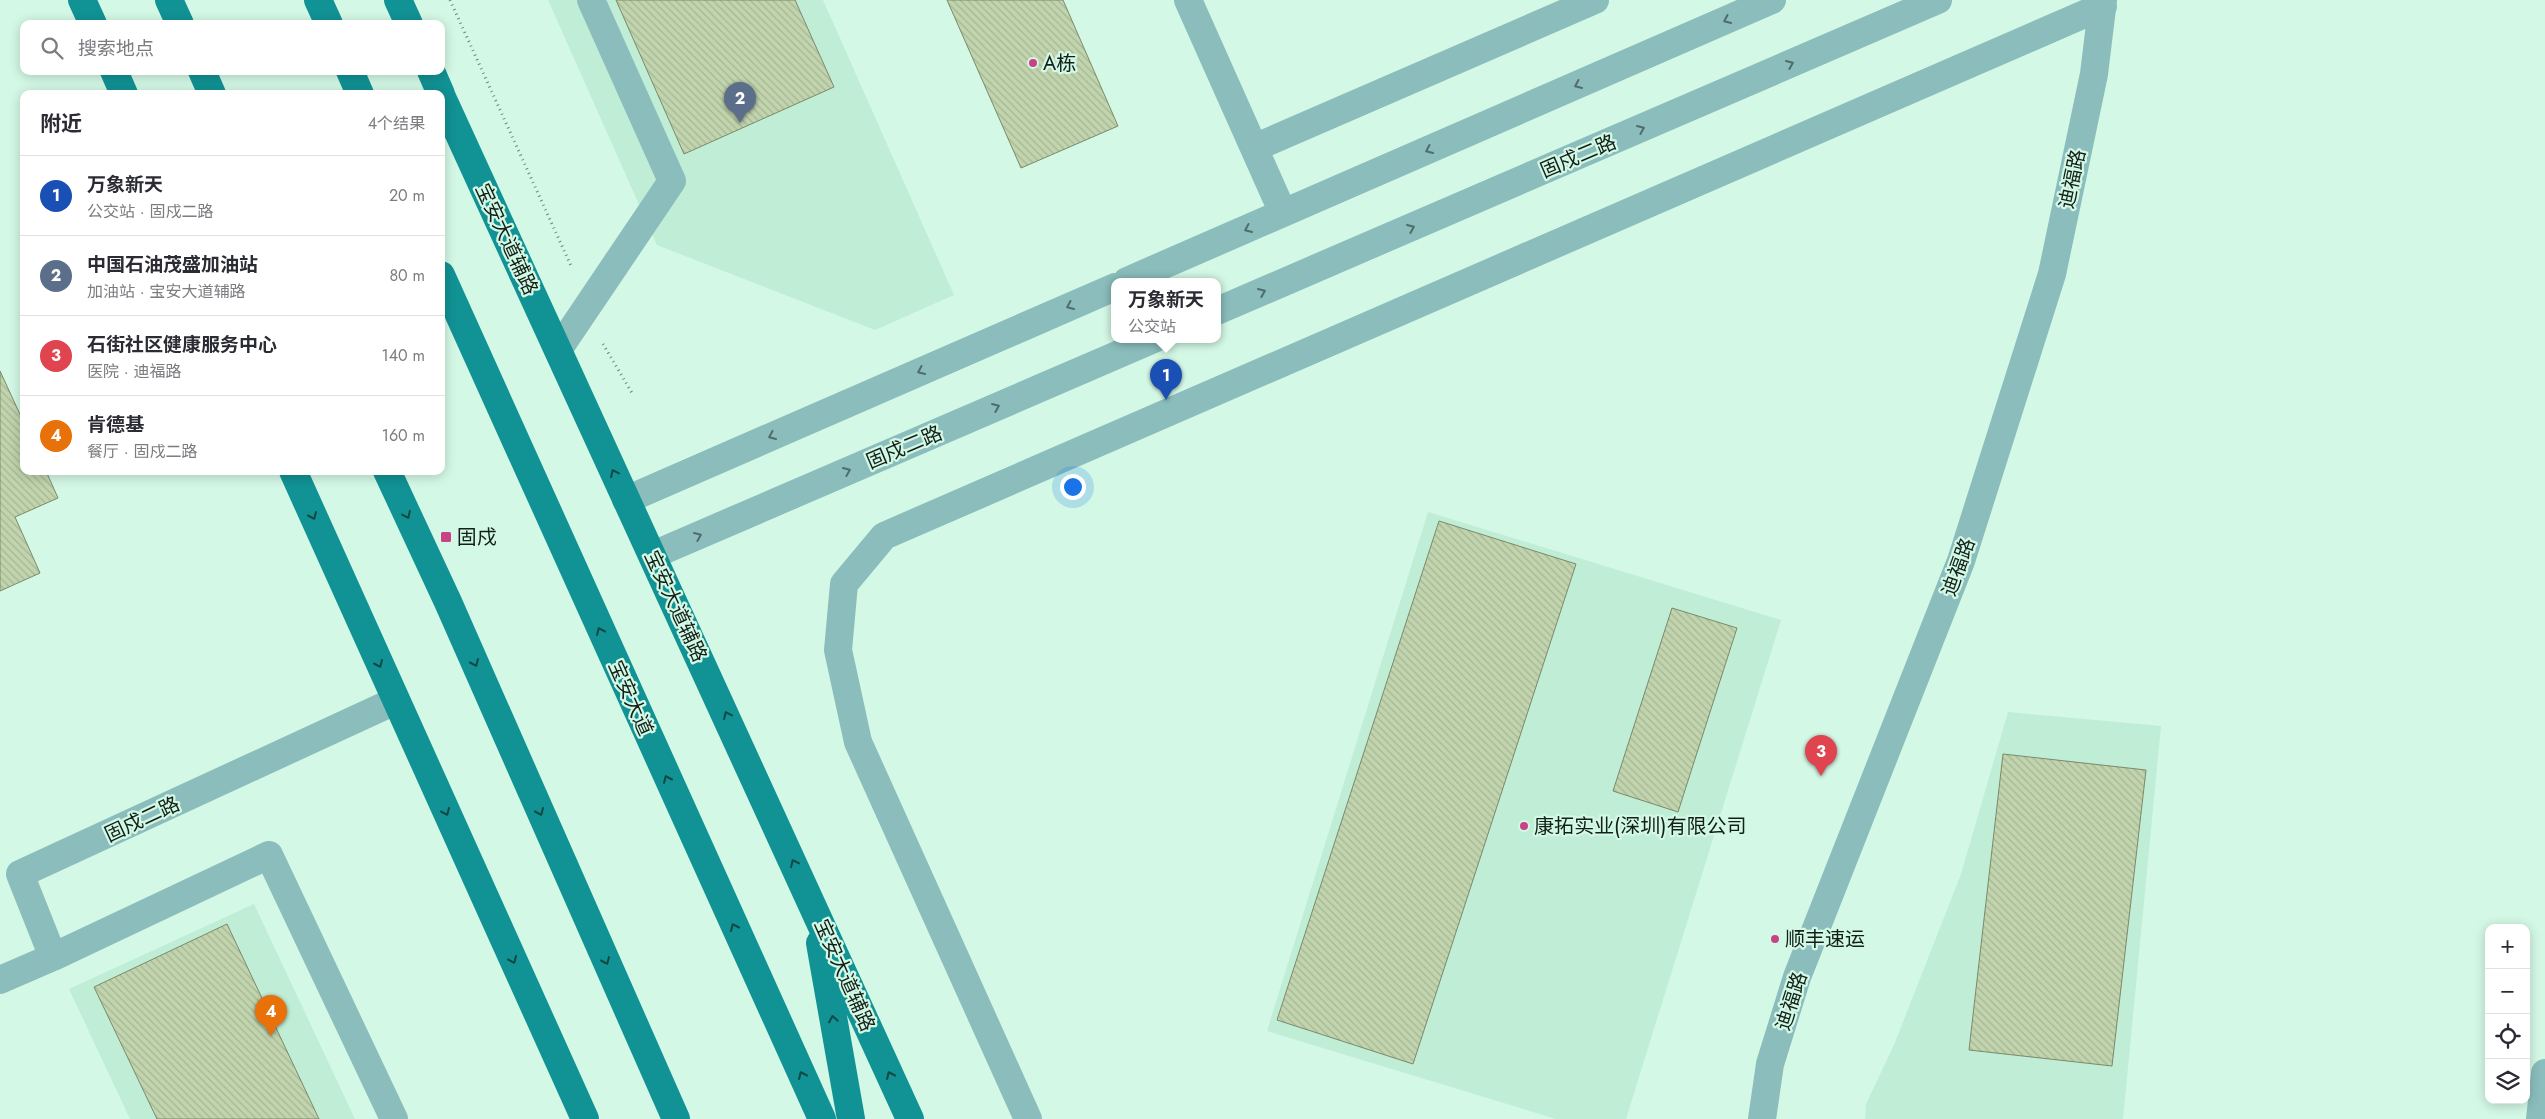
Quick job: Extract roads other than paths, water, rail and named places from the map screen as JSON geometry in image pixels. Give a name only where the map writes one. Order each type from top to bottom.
[{"type":"main road","points":[[82,0],[91,20]]},
{"type":"main road","points":[[169,0],[178,20]]},
{"type":"main road","points":[[318,0],[327,20]]},
{"type":"main road","points":[[398,0],[407,20]]},
{"type":"main road","points":[[116,75],[122,90]]},
{"type":"main road","points":[[204,75],[210,90]]},
{"type":"main road","points":[[352,75],[358,90]]},
{"type":"main road","name":"宝安大道辅路","points":[[433,75],[439,90]]},
{"type":"main road","name":"宝安大道辅路","points":[[445,103],[626,500],[812,900],[910,1119]]},
{"type":"main road","name":"宝安大道","points":[[445,284],[822,1119]]},
{"type":"main road","points":[[295,475],[585,1119]]},
{"type":"main road","points":[[389,475],[456,620],[676,1119]]},
{"type":"main road","points":[[812,900],[851,1119]]},
{"type":"street","points":[[558,350],[672,181],[591,0]]},
{"type":"street","points":[[1188,0],[1283,213]]},
{"type":"street","points":[[1254,148],[1595,0]]},
{"type":"street","points":[[1134,278],[1772,0]]},
{"type":"street","name":"固戍二路","points":[[1221,310],[1938,0]]},
{"type":"street","points":[[1028,1119],[858,742],[838,650],[844,584],[884,536],[2103,3]]},
{"type":"street","name":"迪福路","points":[[1762,1119],[1770,1064],[1797,977],[1961,561],[2052,274],[2094,74],[2103,3]]},
{"type":"street","points":[[626,500],[1111,289]]},
{"type":"street","name":"固戍二路","points":[[653,555],[1145,343]]},
{"type":"street","name":"固戍二路","points":[[53,956],[20,874],[395,701]]},
{"type":"street","points":[[0,980],[269,855],[394,1119]]},
{"type":"street","points":[[2540,1119],[2545,1073]]},
{"type":"place","name":"A栋","points":[[1033,63]]},
{"type":"place","name":"中国石油茂盛加油站","points":[[740,123]]},
{"type":"place","name":"万象新天","points":[[1166,400]]},
{"type":"place","name":"固戍","points":[[446,537]]},
{"type":"place","name":"石街社区健康服务中心","points":[[1821,776]]},
{"type":"place","name":"康拓实业(深圳)有限公司","points":[[1524,826]]},
{"type":"place","name":"顺丰速运","points":[[1775,939]]},
{"type":"place","name":"肯德基","points":[[271,1036]]}]
